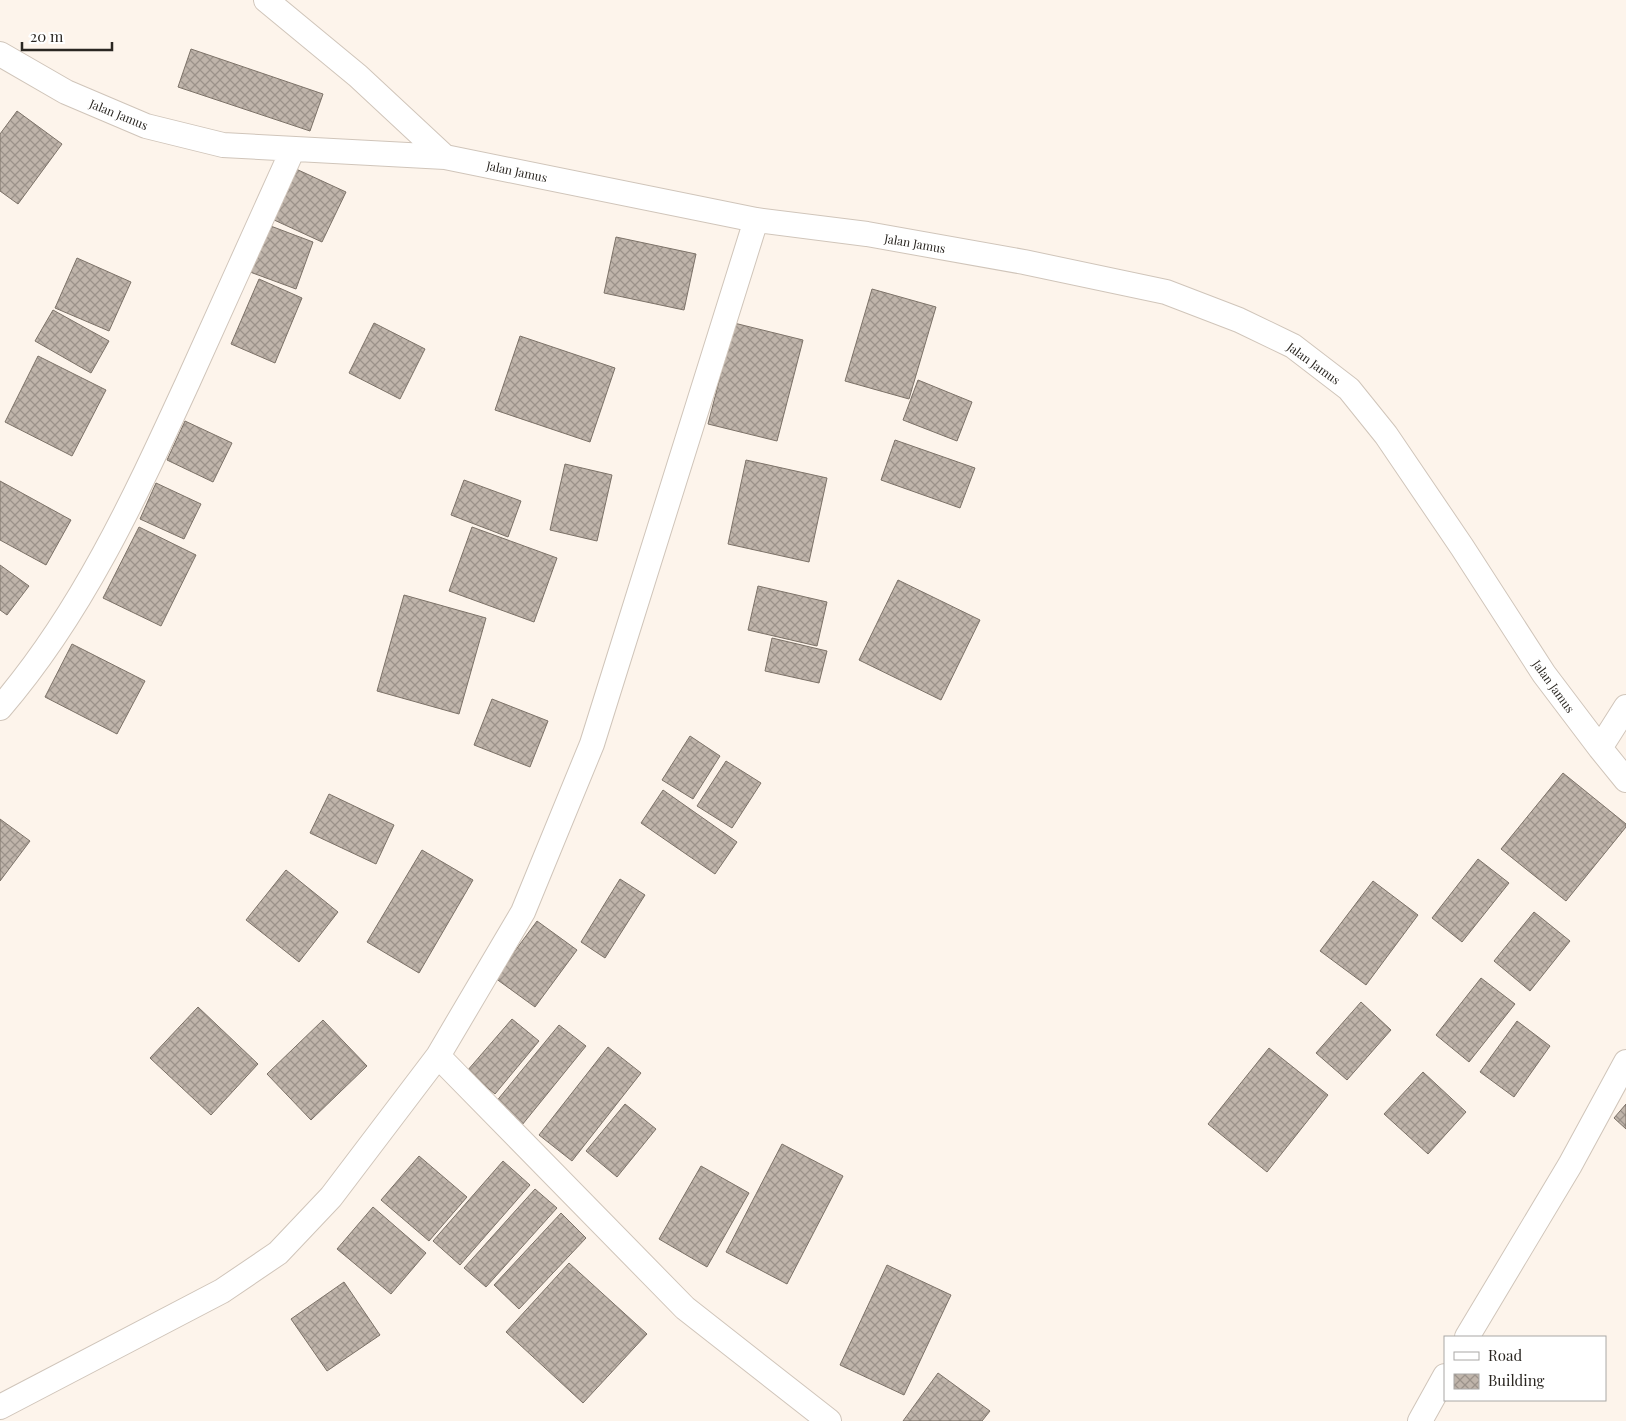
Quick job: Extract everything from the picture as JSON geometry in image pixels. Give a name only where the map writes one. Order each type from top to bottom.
[{"type":"street","points":[[266,0],[358,76],[445,157]]},
{"type":"street","name":"Jalan Jamus","points":[[0,54],[66,92],[146,126],[223,145],[445,157],[756,220],[867,234],[1024,262],[1166,292],[1239,320],[1293,346],[1349,389],[1386,435],[1544,674],[1626,780]]},
{"type":"street","points":[[0,708],[25,679],[87,587],[152,461],[293,149]]},
{"type":"street","points":[[0,1407],[222,1291],[278,1253],[331,1197],[438,1056],[523,912],[592,744],[756,220]]},
{"type":"street","points":[[1600,748],[1626,707]]},
{"type":"street","points":[[438,1056],[685,1308],[829,1421]]},
{"type":"street","points":[[1468,1336],[1570,1165],[1626,1062]]},
{"type":"street","points":[[1420,1421],[1444,1378]]},
{"type":"building","points":[[191,49],[323,94],[310,131],[178,87]]},
{"type":"building","points":[[17,111],[62,144],[18,204],[0,191],[0,134]]},
{"type":"building","points":[[296,169],[346,192],[322,242],[272,219]]},
{"type":"building","points":[[268,225],[313,242],[296,289],[250,272]]},
{"type":"building","points":[[616,237],[696,254],[684,310],[604,293]]},
{"type":"building","points":[[77,258],[131,282],[109,331],[55,308]]},
{"type":"building","points":[[259,279],[302,298],[275,363],[231,344]]},
{"type":"building","points":[[872,289],[936,307],[909,399],[845,381]]},
{"type":"building","points":[[53,310],[109,341],[91,373],[35,341]]},
{"type":"building","points":[[374,323],[425,349],[400,399],[349,373]]},
{"type":"building","points":[[734,323],[803,340],[777,441],[708,424]]},
{"type":"building","points":[[520,336],[615,368],[590,442],[495,410]]},
{"type":"building","points":[[38,356],[106,390],[72,456],[5,422]]},
{"type":"building","points":[[918,380],[972,402],[957,441],[903,420]]},
{"type":"building","points":[[185,421],[232,443],[213,482],[167,460]]},
{"type":"building","points":[[895,440],[975,468],[960,508],[881,480]]},
{"type":"building","points":[[746,460],[827,478],[809,562],[728,544]]},
{"type":"building","points":[[565,464],[612,475],[597,541],[550,530]]},
{"type":"building","points":[[464,480],[521,501],[508,537],[451,515]]},
{"type":"building","points":[[0,481],[71,520],[46,565],[0,540]]},
{"type":"building","points":[[156,483],[201,504],[184,539],[140,519]]},
{"type":"building","points":[[139,527],[196,555],[161,626],[103,598]]},
{"type":"building","points":[[472,527],[557,558],[534,622],[449,591]]},
{"type":"building","points":[[0,565],[29,586],[7,615],[0,610]]},
{"type":"building","points":[[898,580],[980,620],[941,700],[859,660]]},
{"type":"building","points":[[758,586],[827,602],[817,646],[748,630]]},
{"type":"building","points":[[404,595],[486,618],[459,714],[377,691]]},
{"type":"building","points":[[772,638],[827,651],[819,683],[765,671]]},
{"type":"building","points":[[72,644],[145,681],[117,734],[45,697]]},
{"type":"building","points":[[492,699],[548,721],[530,767],[474,745]]},
{"type":"building","points":[[690,736],[720,756],[693,799],[662,780]]},
{"type":"building","points":[[726,761],[761,783],[732,828],[697,806]]},
{"type":"building","points":[[1563,773],[1626,824],[1626,827],[1566,901],[1501,849]]},
{"type":"building","points":[[663,790],[737,842],[715,874],[641,823]]},
{"type":"building","points":[[329,794],[394,825],[376,864],[310,833]]},
{"type":"building","points":[[0,819],[30,841],[0,881]]},
{"type":"building","points":[[422,850],[473,880],[419,973],[367,942]]},
{"type":"building","points":[[1478,859],[1509,883],[1462,942],[1432,918]]},
{"type":"building","points":[[286,870],[338,912],[299,962],[246,920]]},
{"type":"building","points":[[620,879],[645,895],[605,958],[581,942]]},
{"type":"building","points":[[1373,881],[1418,915],[1366,985],[1320,951]]},
{"type":"building","points":[[1534,912],[1570,941],[1530,991],[1494,961]]},
{"type":"building","points":[[537,921],[577,950],[535,1007],[495,978]]},
{"type":"building","points":[[1481,978],[1515,1004],[1469,1062],[1436,1035]]},
{"type":"building","points":[[1361,1002],[1391,1030],[1347,1080],[1316,1053]]},
{"type":"building","points":[[198,1007],[258,1064],[211,1115],[150,1058]]},
{"type":"building","points":[[512,1019],[539,1041],[495,1094],[467,1071]]},
{"type":"building","points":[[323,1020],[367,1066],[311,1120],[267,1074]]},
{"type":"building","points":[[1517,1021],[1550,1046],[1514,1097],[1480,1072]]},
{"type":"building","points":[[559,1025],[586,1046],[522,1125],[495,1103]]},
{"type":"building","points":[[608,1047],[641,1073],[572,1161],[539,1135]]},
{"type":"building","points":[[1269,1048],[1328,1095],[1267,1172],[1208,1124]]},
{"type":"building","points":[[1423,1072],[1466,1112],[1428,1154],[1384,1114]]},
{"type":"building","points":[[625,1104],[656,1129],[617,1177],[586,1151]]},
{"type":"building","points":[[1626,1104],[1626,1129],[1614,1118]]},
{"type":"building","points":[[782,1144],[843,1176],[787,1284],[726,1252]]},
{"type":"building","points":[[419,1156],[467,1197],[429,1241],[381,1200]]},
{"type":"building","points":[[503,1161],[530,1185],[460,1265],[433,1241]]},
{"type":"building","points":[[701,1166],[749,1193],[707,1267],[659,1239]]},
{"type":"building","points":[[535,1189],[557,1208],[486,1287],[464,1268]]},
{"type":"building","points":[[373,1207],[426,1253],[391,1294],[337,1249]]},
{"type":"building","points":[[561,1213],[586,1238],[519,1309],[494,1285]]},
{"type":"building","points":[[569,1263],[647,1334],[583,1403],[506,1332]]},
{"type":"building","points":[[887,1265],[951,1295],[904,1395],[840,1365]]},
{"type":"building","points":[[344,1282],[380,1335],[327,1371],[291,1319]]},
{"type":"building","points":[[938,1373],[990,1411],[982,1421],[903,1421]]}]
